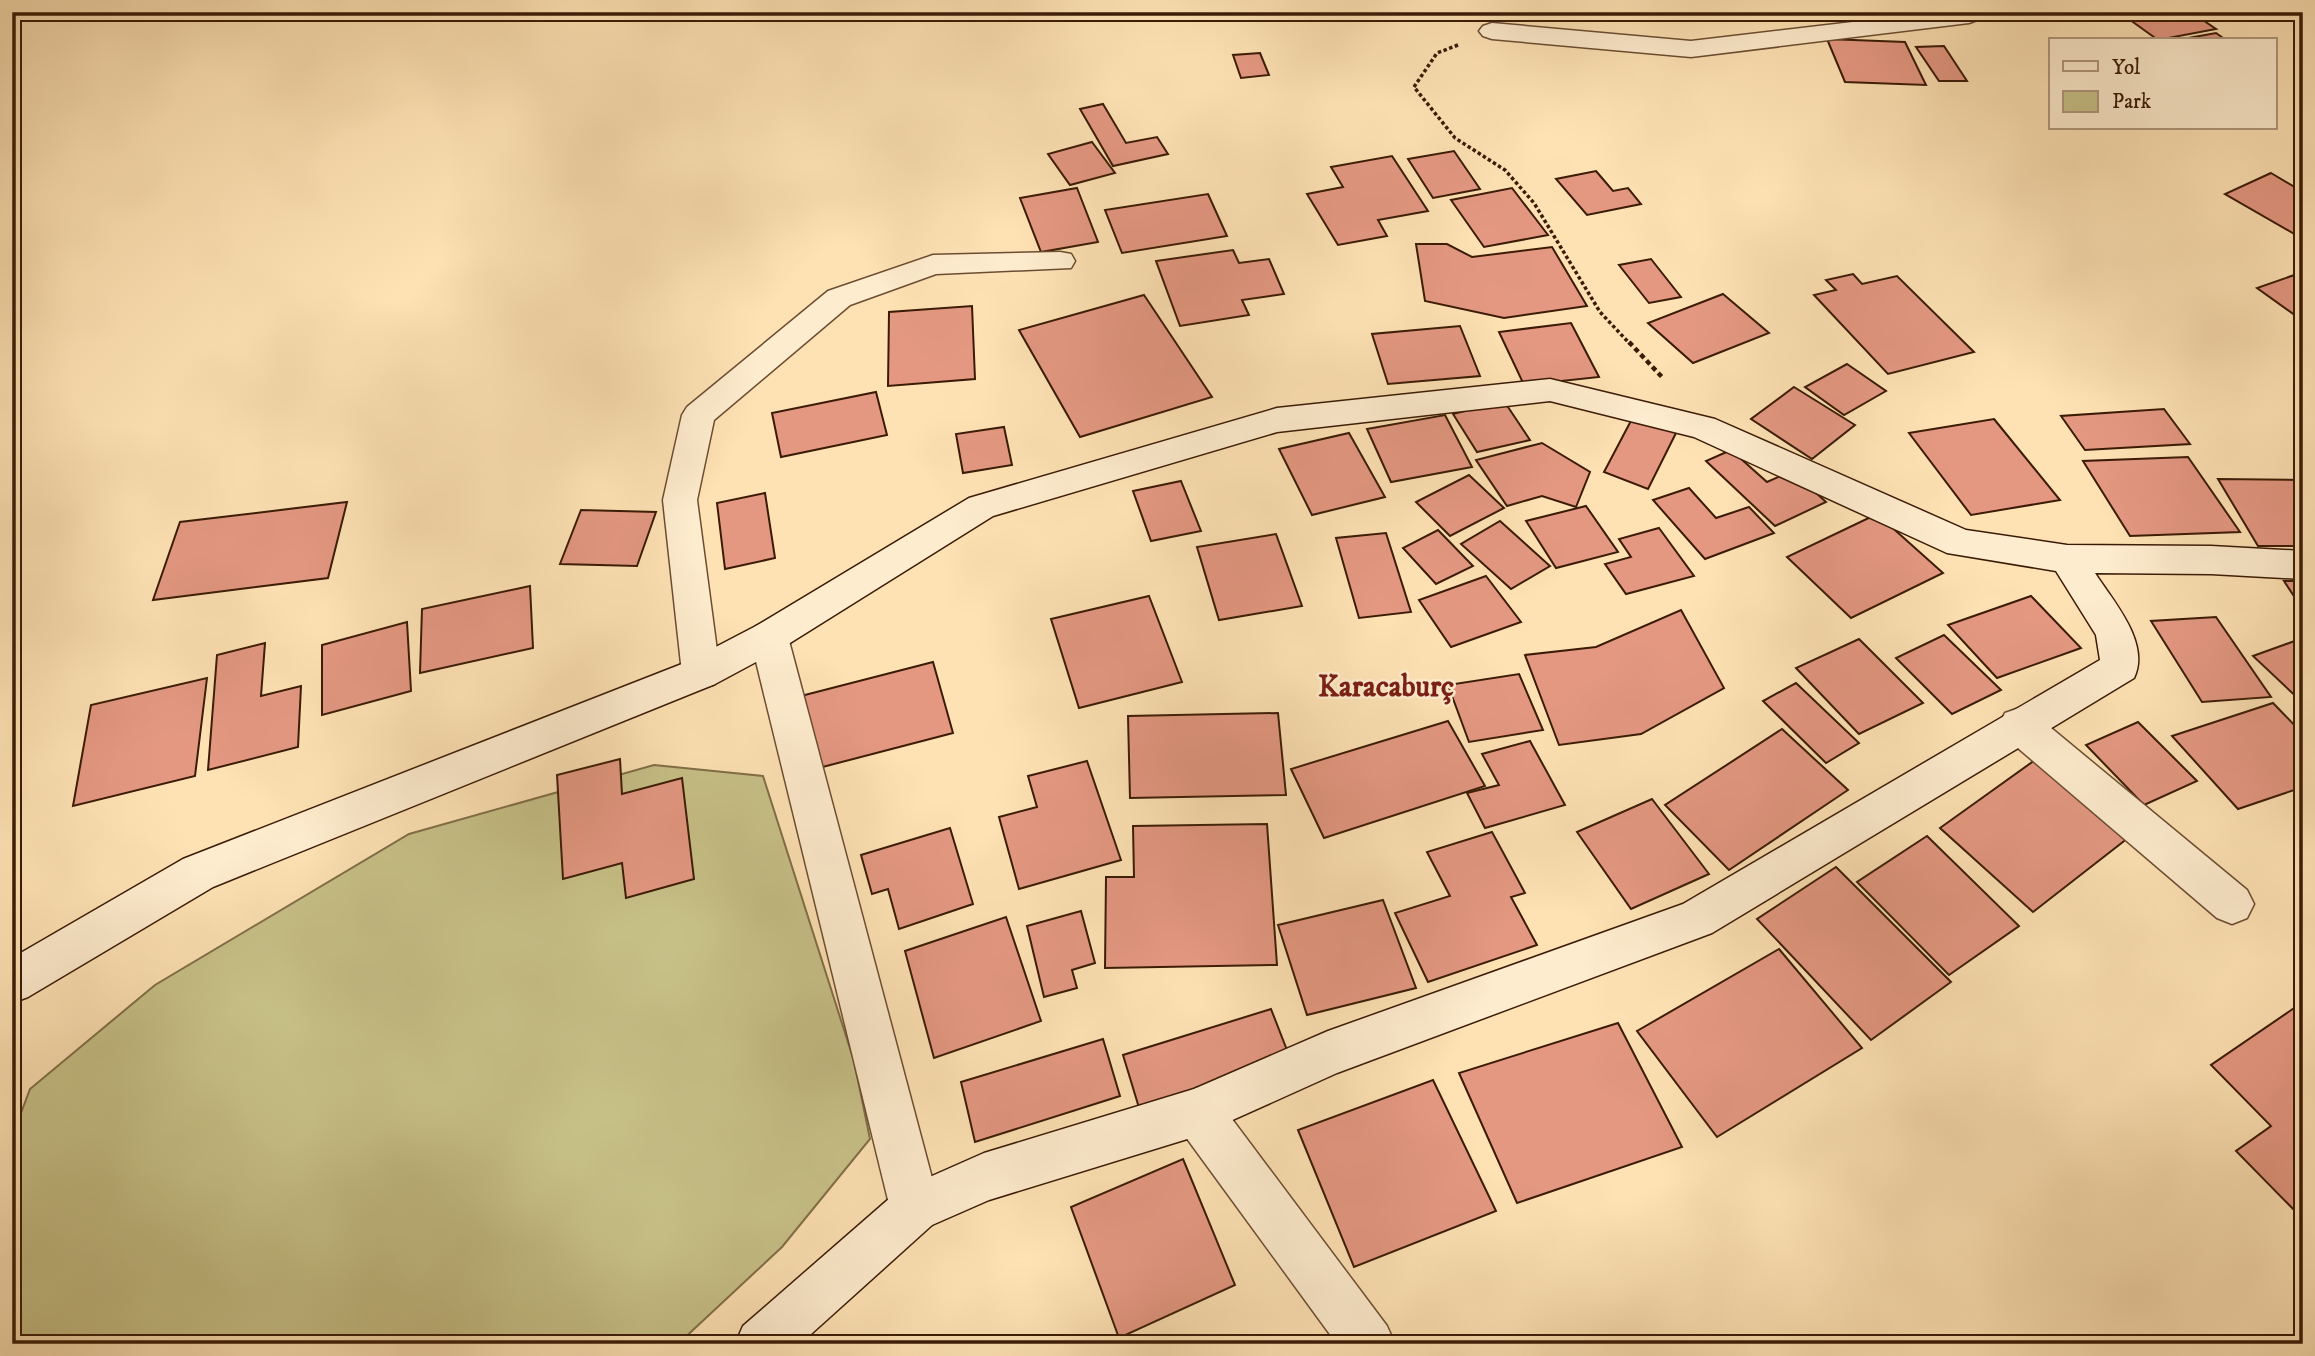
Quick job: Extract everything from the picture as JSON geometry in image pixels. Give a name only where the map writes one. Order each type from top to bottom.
[{"type":"street","points":[[1492,31],[1691,49],[1969,16],[1976,12]]},
{"type":"street","points":[[701,673],[680,500],[699,415],[839,298],[933,265],[1060,261]]},
{"type":"street","points":[[12,982],[198,873],[701,673],[769,636],[981,507],[1277,420],[1550,390],[1703,427],[1960,543],[2067,559],[2211,560],[2303,565]]},
{"type":"street","points":[[761,1344],[915,1208],[984,1177],[1197,1112],[1328,1054],[1697,919],[2120,667],[2114,633],[2067,559]]},
{"type":"street","points":[[769,636],[915,1208]]},
{"type":"street","points":[[2020,725],[2232,904]]},
{"type":"street","points":[[1197,1112],[1369,1344]]},
{"type":"path","points":[[1492,31],[1437,53],[1414,87],[1455,138],[1505,170],[1534,203],[1600,312],[1643,355],[1703,427]]},
{"type":"green space","points":[[654,765],[763,776],[854,1061],[870,1139],[782,1247],[678,1344],[12,1344],[12,1137],[30,1089],[155,985],[409,834]]},
{"type":"building","points":[[2119,12],[2191,12],[2216,29],[2169,38],[2155,38]]},
{"type":"building","points":[[2216,33],[2223,38],[2188,38]]},
{"type":"building","points":[[1827,39],[1905,42],[1926,85],[1845,82]]},
{"type":"building","points":[[1944,46],[1967,81],[1939,81],[1916,47]]},
{"type":"building","points":[[1260,53],[1269,75],[1241,78],[1233,55]]},
{"type":"building","points":[[1103,104],[1126,143],[1157,137],[1168,154],[1113,166],[1080,109]]},
{"type":"building","points":[[1092,142],[1115,173],[1070,185],[1048,154]]},
{"type":"building","points":[[1454,151],[1480,189],[1433,198],[1408,159]]},
{"type":"building","points":[[1392,156],[1428,211],[1378,220],[1387,236],[1338,245],[1307,194],[1343,187],[1331,167]]},
{"type":"building","points":[[1596,171],[1613,191],[1628,188],[1641,204],[1587,215],[1556,179]]},
{"type":"building","points":[[2271,173],[2303,192],[2303,239],[2225,194]]},
{"type":"building","points":[[1077,188],[1098,242],[1041,252],[1020,198]]},
{"type":"building","points":[[1512,188],[1548,235],[1484,247],[1451,200]]},
{"type":"building","points":[[1208,194],[1227,236],[1122,253],[1105,210]]},
{"type":"building","points":[[1416,244],[1447,244],[1472,257],[1552,247],[1587,306],[1504,318],[1425,301]]},
{"type":"building","points":[[1233,250],[1239,263],[1269,259],[1284,294],[1242,300],[1249,315],[1180,326],[1156,261]]},
{"type":"building","points":[[1651,259],[1681,297],[1649,303],[1619,265]]},
{"type":"building","points":[[2303,272],[2303,321],[2257,288]]},
{"type":"building","points":[[1853,274],[1862,284],[1897,276],[1974,352],[1888,374],[1814,295],[1836,290],[1826,280]]},
{"type":"building","points":[[1723,294],[1769,333],[1693,363],[1648,323]]},
{"type":"building","points":[[1144,295],[1212,397],[1080,437],[1019,330]]},
{"type":"building","points":[[972,306],[975,379],[888,386],[889,312]]},
{"type":"building","points":[[1571,323],[1599,377],[1524,385],[1499,332]]},
{"type":"building","points":[[1460,326],[1480,376],[1388,384],[1372,334]]},
{"type":"building","points":[[1847,364],[1886,391],[1844,415],[1805,387]]},
{"type":"building","points":[[1794,387],[1855,425],[1812,459],[1751,419]]},
{"type":"building","points":[[876,392],[887,435],[781,457],[772,413]]},
{"type":"building","points":[[1504,401],[1530,440],[1477,452],[1453,414]]},
{"type":"building","points":[[2164,409],[2190,444],[2085,450],[2061,416]]},
{"type":"building","points":[[1445,415],[1472,467],[1391,482],[1367,429]]},
{"type":"building","points":[[1634,415],[1677,431],[1648,489],[1604,472]]},
{"type":"building","points":[[1994,419],[2060,500],[1971,515],[1909,433]]},
{"type":"building","points":[[1004,427],[1012,465],[963,473],[956,434]]},
{"type":"building","points":[[1349,433],[1385,497],[1312,515],[1279,449]]},
{"type":"building","points":[[1542,443],[1590,472],[1576,507],[1542,496],[1507,506],[1476,460]]},
{"type":"building","points":[[1731,450],[1767,482],[1792,471],[1826,502],[1775,526],[1706,461]]},
{"type":"building","points":[[2188,457],[2240,532],[2130,536],[2083,461]]},
{"type":"building","points":[[1469,475],[1504,508],[1450,536],[1416,502]]},
{"type":"building","points":[[2218,479],[2303,480],[2303,546],[2258,546]]},
{"type":"building","points":[[1181,481],[1201,531],[1151,541],[1133,491]]},
{"type":"building","points":[[1689,488],[1716,518],[1749,507],[1774,533],[1705,559],[1653,500]]},
{"type":"building","points":[[765,493],[775,558],[725,569],[717,503]]},
{"type":"building","points":[[347,502],[328,578],[153,600],[180,522]]},
{"type":"building","points":[[1586,506],[1618,552],[1556,568],[1526,521]]},
{"type":"building","points":[[581,510],[656,512],[637,566],[560,564]]},
{"type":"building","points":[[1877,514],[1943,573],[1851,618],[1787,557]]},
{"type":"building","points":[[1500,521],[1550,566],[1511,589],[1461,544]]},
{"type":"building","points":[[1659,528],[1694,576],[1626,594],[1605,564],[1631,557],[1619,539]]},
{"type":"building","points":[[1438,530],[1473,566],[1436,584],[1403,548]]},
{"type":"building","points":[[1386,533],[1411,612],[1359,618],[1336,538]]},
{"type":"building","points":[[1276,534],[1302,606],[1219,620],[1197,547]]},
{"type":"building","points":[[1486,576],[1521,622],[1451,647],[1419,600]]},
{"type":"building","points":[[2284,581],[2303,581],[2303,610]]},
{"type":"building","points":[[530,586],[533,648],[420,673],[422,609]]},
{"type":"building","points":[[1149,596],[1182,682],[1079,708],[1051,619]]},
{"type":"building","points":[[2031,596],[2081,648],[1997,678],[1948,625]]},
{"type":"building","points":[[1681,610],[1724,688],[1641,734],[1559,745],[1525,655],[1596,647]]},
{"type":"building","points":[[2216,617],[2271,697],[2202,702],[2151,621]]},
{"type":"building","points":[[407,622],[411,691],[322,715],[322,645]]},
{"type":"building","points":[[1944,635],[2001,690],[1952,714],[1896,658]]},
{"type":"building","points":[[2303,638],[2303,703],[2253,656]]},
{"type":"building","points":[[1859,639],[1923,703],[1859,734],[1796,668]]},
{"type":"building","points":[[265,643],[261,696],[301,686],[298,747],[208,770],[217,655]]},
{"type":"building","points":[[933,662],[953,733],[811,770],[797,697]]},
{"type":"building","points":[[1519,674],[1543,730],[1469,742],[1448,685]]},
{"type":"building","points":[[207,678],[195,776],[73,806],[91,705]]},
{"type":"building","points":[[1796,683],[1859,743],[1826,763],[1763,701]]},
{"type":"building","points":[[2273,703],[2303,734],[2303,787],[2238,809],[2172,736]]},
{"type":"building","points":[[1278,713],[1286,795],[1130,798],[1128,716]]},
{"type":"building","points":[[1448,721],[1485,786],[1324,838],[1291,769]]},
{"type":"building","points":[[2138,722],[2197,781],[2144,805],[2086,745]]},
{"type":"building","points":[[1782,729],[1848,790],[1729,870],[1665,805]]},
{"type":"building","points":[[1530,741],[1565,805],[1485,828],[1467,793],[1499,785],[1482,754]]},
{"type":"building","points":[[620,759],[622,794],[682,778],[694,879],[626,898],[622,863],[563,879],[557,775]]},
{"type":"building","points":[[2035,760],[2128,838],[2033,912],[1940,828]]},
{"type":"building","points":[[1087,761],[1121,860],[1019,889],[999,817],[1037,807],[1028,776]]},
{"type":"building","points":[[1652,799],[1709,874],[1631,909],[1577,832]]},
{"type":"building","points":[[1267,824],[1277,965],[1105,968],[1106,877],[1134,877],[1133,826]]},
{"type":"building","points":[[950,828],[973,904],[899,929],[888,889],[872,894],[861,855]]},
{"type":"building","points":[[1492,832],[1525,893],[1511,897],[1537,945],[1428,982],[1395,913],[1450,896],[1427,852]]},
{"type":"building","points":[[1927,836],[2019,926],[1949,975],[1857,882]]},
{"type":"building","points":[[1836,867],[1951,982],[1871,1040],[1757,919]]},
{"type":"building","points":[[1383,900],[1416,988],[1307,1015],[1278,925]]},
{"type":"building","points":[[1081,911],[1095,963],[1072,970],[1077,988],[1044,997],[1027,926]]},
{"type":"building","points":[[1006,917],[1041,1021],[934,1058],[905,951]]},
{"type":"building","points":[[1779,949],[1862,1048],[1717,1137],[1637,1031]]},
{"type":"building","points":[[2303,1002],[2303,1214],[2300,1216],[2236,1151],[2271,1126],[2211,1065]]},
{"type":"building","points":[[1271,1009],[1292,1063],[1140,1111],[1123,1055]]},
{"type":"building","points":[[1618,1023],[1682,1147],[1517,1203],[1459,1073]]},
{"type":"building","points":[[1103,1039],[1120,1096],[975,1142],[961,1082]]},
{"type":"building","points":[[1433,1080],[1496,1211],[1354,1267],[1298,1130]]},
{"type":"building","points":[[1183,1159],[1235,1285],[1119,1338],[1071,1207]]},
{"type":"district","name":"Karacaburç","points":[[1386,687]]}]
